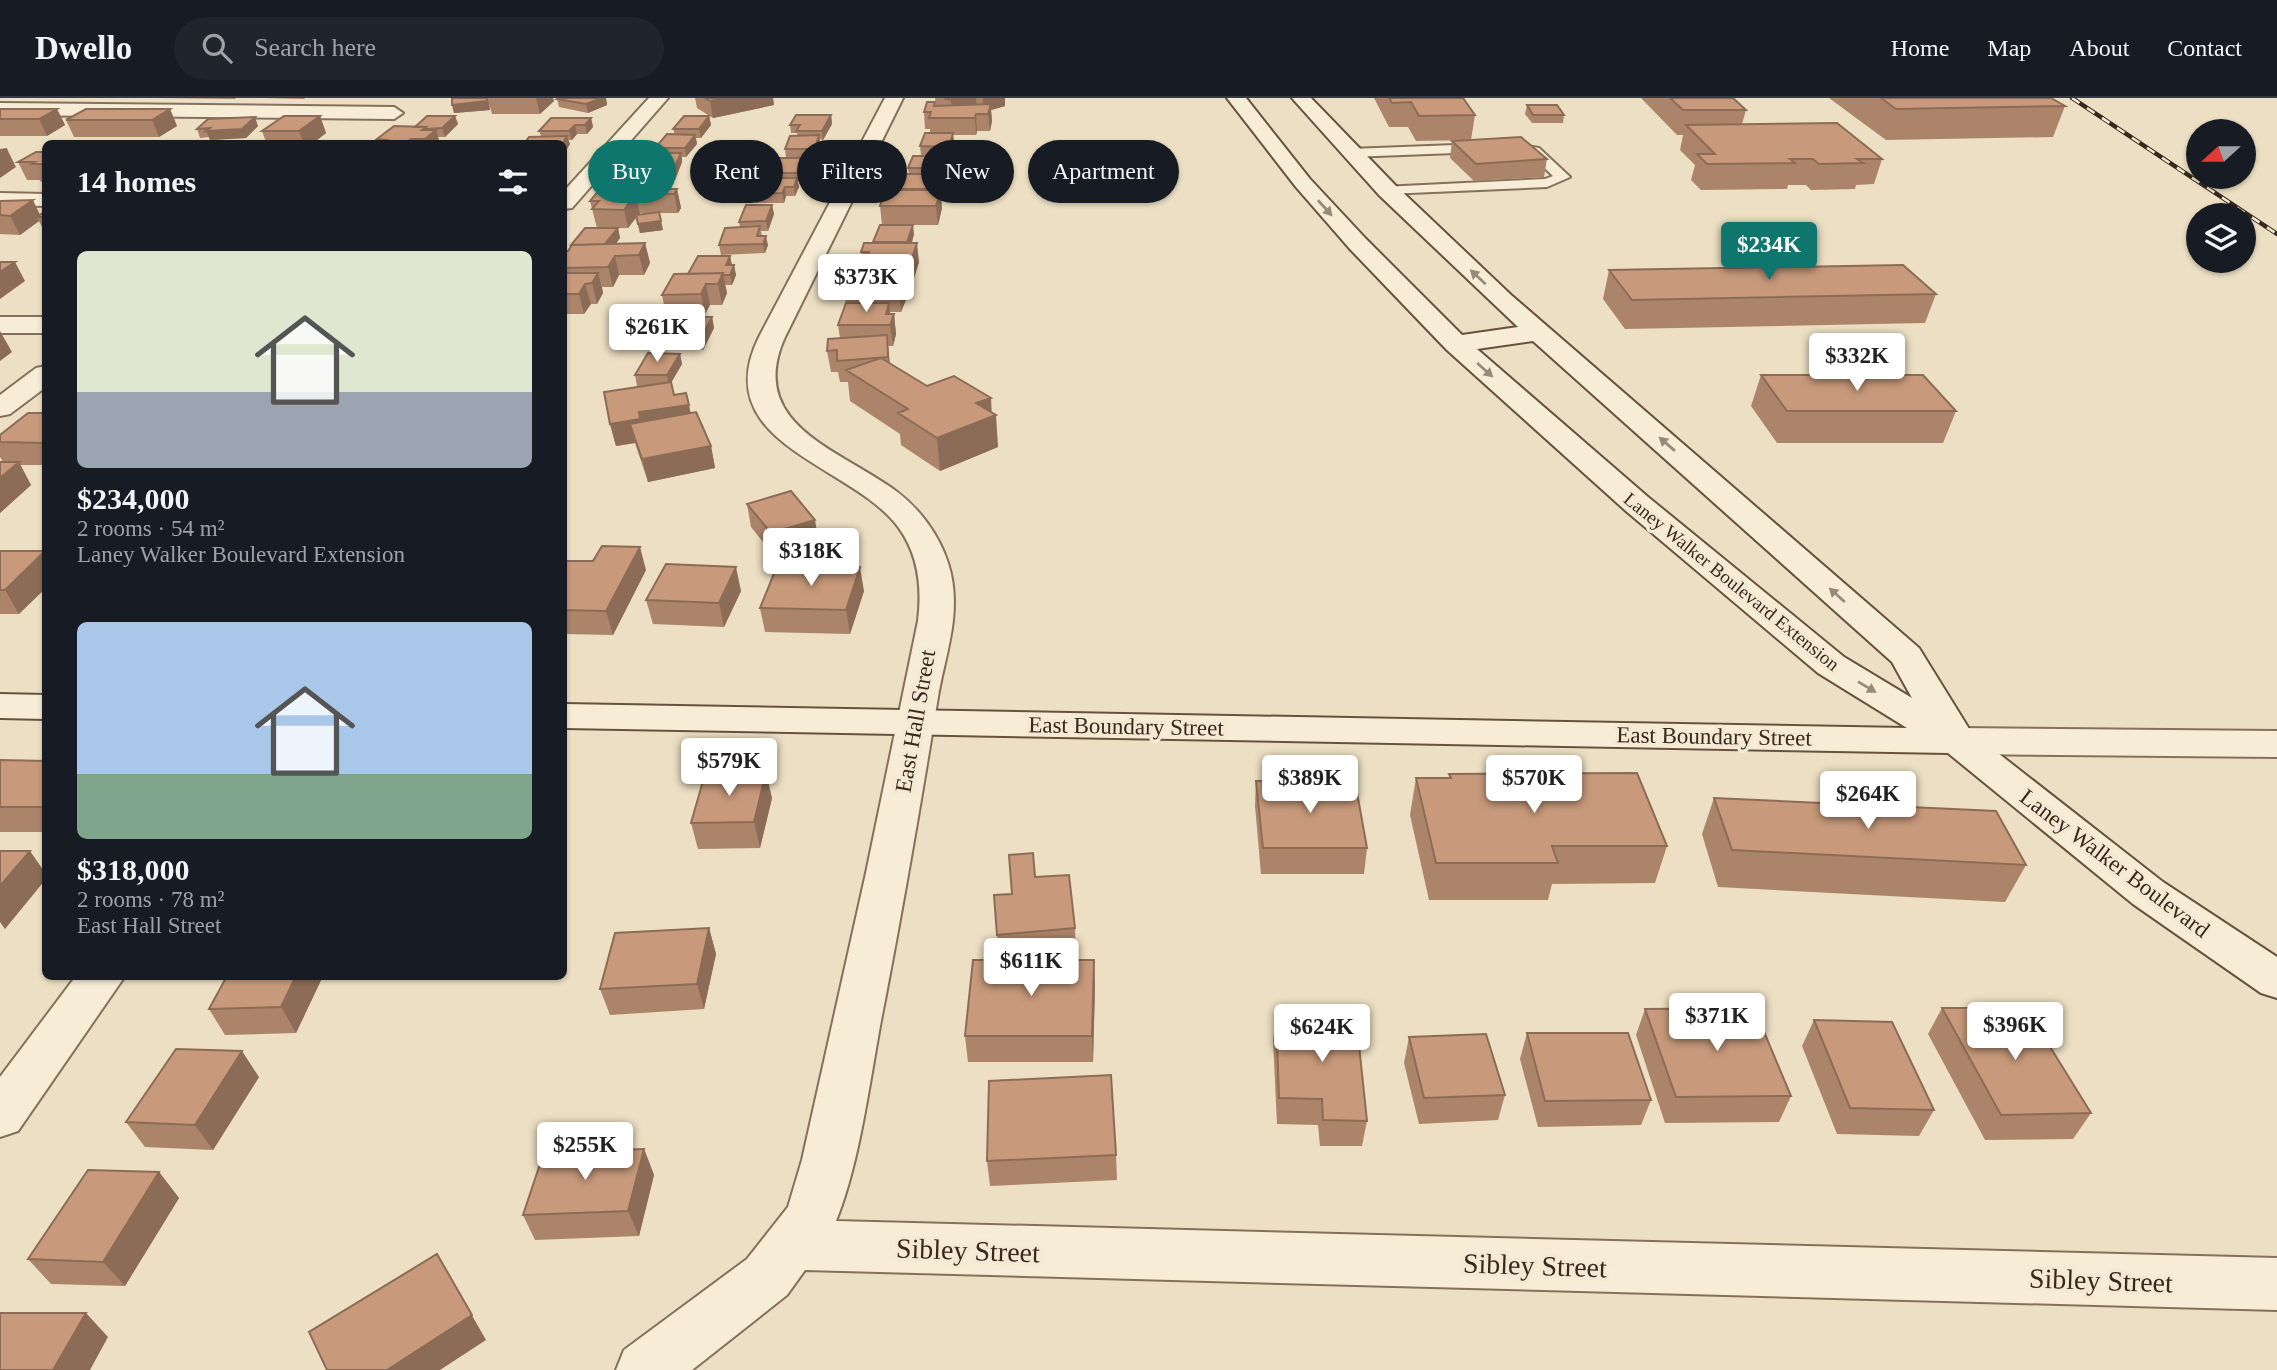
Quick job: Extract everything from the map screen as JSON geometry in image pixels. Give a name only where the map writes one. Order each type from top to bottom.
[{"type":"main road","points":[[567,200],[659,98]]},
{"type":"main road","name":"East Hall Street","points":[[645,1370],[767,1277],[811,1218],[828,1160],[916,722],[938,597],[931,557],[903,513],[858,479],[793,438],[777,421],[765,404],[760,372],[774,332],[894,98]]},
{"type":"main road","name":"Laney Walker Boulevard Extension","points":[[1236,98],[1307,173],[1358,244],[1456,344],[1637,504],[1831,665],[1956,741]]},
{"type":"main road","points":[[1301,98],[1353,164],[1387,190],[1538,332],[1906,656],[1956,741]]},
{"type":"main road","points":[[0,109],[399,109],[374,128]]},
{"type":"main road","points":[[0,199],[42,200]]},
{"type":"main road","points":[[0,324],[42,325]]},
{"type":"main road","points":[[1456,344],[1538,332]]},
{"type":"main road","points":[[0,408],[42,377]]},
{"type":"main road","points":[[0,706],[42,706]]},
{"type":"main road","name":"East Boundary Street","points":[[567,716],[1956,741],[2277,744]]},
{"type":"main road","name":"Laney Walker Boulevard","points":[[1956,741],[2148,893],[2277,980]]},
{"type":"main road","points":[[0,1116],[99,980]]},
{"type":"main road","name":"Sibley Street","points":[[792,1245],[2277,1284]]},
{"type":"lane","points":[[1353,164],[1414,150],[1508,147],[1534,151],[1563,177],[1548,183],[1387,190]]},
{"type":"lane","points":[[1414,150],[1449,187]]},
{"type":"building","points":[[452,98],[487,98],[487,101],[452,105]]},
{"type":"building","points":[[601,98],[586,104],[557,99]]},
{"type":"building","points":[[1389,98],[1463,98],[1475,115],[1419,116],[1411,102],[1392,103]]},
{"type":"building","points":[[1670,98],[1733,98],[1746,110],[1683,110]]},
{"type":"building","points":[[1881,98],[2051,98],[2065,106],[1896,109]]},
{"type":"building","points":[[927,102],[935,102],[934,106],[991,104],[988,114],[976,114],[975,118],[929,118],[931,112],[924,112]]},
{"type":"building","points":[[1527,105],[1557,105],[1564,115],[1533,115]]},
{"type":"building","points":[[0,109],[57,109],[39,119],[0,119]]},
{"type":"building","points":[[86,109],[170,109],[152,120],[66,120]]},
{"type":"building","points":[[796,115],[831,115],[822,131],[796,131],[800,125],[790,125]]},
{"type":"building","points":[[284,116],[320,116],[299,131],[262,131]]},
{"type":"building","points":[[427,116],[455,116],[442,128],[415,127]]},
{"type":"building","points":[[684,116],[709,116],[699,129],[673,129]]},
{"type":"building","points":[[255,117],[242,129],[197,129],[208,119]]},
{"type":"building","points":[[551,118],[591,118],[585,125],[575,125],[569,131],[539,131]]},
{"type":"building","points":[[1837,123],[1882,159],[1857,159],[1863,163],[1819,164],[1813,159],[1790,159],[1795,163],[1707,164],[1697,154],[1715,154],[1686,125]]},
{"type":"building","points":[[394,126],[436,130],[425,139],[377,139]]},
{"type":"building","points":[[925,133],[953,133],[951,140],[922,140]]},
{"type":"building","points":[[667,134],[695,135],[685,148],[676,148],[676,140],[662,140]]},
{"type":"building","points":[[819,135],[818,140],[797,140],[797,149],[785,149],[790,136]]},
{"type":"building","points":[[567,136],[565,140],[527,140],[529,137]]},
{"type":"building","points":[[1521,137],[1547,159],[1476,164],[1452,141]]},
{"type":"building","points":[[36,152],[42,152],[42,164],[18,162]]},
{"type":"building","points":[[913,156],[921,156],[921,168],[908,168]]},
{"type":"building","points":[[783,158],[797,158],[797,173],[783,173]]},
{"type":"building","points":[[907,174],[921,174],[921,189],[907,189]]},
{"type":"building","points":[[783,178],[797,178],[794,187],[785,187],[783,191]]},
{"type":"building","points":[[907,190],[921,190],[921,203],[937,203],[936,206],[880,206],[881,203],[907,203]]},
{"type":"building","points":[[33,200],[10,216],[0,215],[0,201]]},
{"type":"building","points":[[597,203],[629,203],[624,210],[592,209]]},
{"type":"building","points":[[746,205],[772,205],[766,221],[739,222]]},
{"type":"building","points":[[659,212],[661,221],[638,224],[636,215]]},
{"type":"building","points":[[880,225],[913,225],[907,242],[873,242]]},
{"type":"building","points":[[760,226],[757,236],[766,236],[763,244],[719,245],[725,228]]},
{"type":"building","points":[[585,228],[618,228],[605,244],[571,245]]},
{"type":"building","points":[[645,243],[639,255],[615,256],[608,267],[567,268],[567,251],[572,245]]},
{"type":"building","points":[[864,243],[917,243],[911,261],[866,261],[869,252],[861,252]]},
{"type":"building","points":[[698,256],[730,256],[726,265],[734,265],[730,275],[688,274]]},
{"type":"building","points":[[0,262],[15,262],[0,272]]},
{"type":"building","points":[[1903,265],[1936,294],[1632,300],[1609,270]]},
{"type":"building","points":[[853,272],[907,272],[899,292],[844,291]]},
{"type":"building","points":[[567,273],[598,273],[592,283],[585,284],[579,294],[567,294]]},
{"type":"building","points":[[723,273],[718,284],[706,284],[701,294],[662,295],[674,274]]},
{"type":"building","points":[[846,303],[889,303],[886,314],[894,314],[890,325],[838,325]]},
{"type":"building","points":[[674,317],[712,317],[701,339],[663,340]]},
{"type":"building","points":[[887,335],[888,357],[837,361],[837,350],[827,351],[828,339]]},
{"type":"building","points":[[648,353],[680,354],[667,375],[635,375]]},
{"type":"building","points":[[881,358],[927,386],[954,376],[991,398],[976,403],[996,415],[937,438],[898,413],[908,409],[846,370]]},
{"type":"building","points":[[1761,375],[1923,375],[1956,411],[1787,411]]},
{"type":"building","points":[[671,382],[674,395],[686,393],[689,405],[639,412],[640,419],[610,424],[604,392]]},
{"type":"building","points":[[696,412],[711,446],[642,459],[630,424]]},
{"type":"building","points":[[28,413],[42,413],[42,443],[0,442],[0,435]]},
{"type":"building","points":[[0,462],[19,462],[0,478]]},
{"type":"building","points":[[791,491],[815,520],[771,533],[747,504]]},
{"type":"building","points":[[602,546],[640,547],[606,611],[567,610],[567,561],[593,561]]},
{"type":"building","points":[[0,551],[42,551],[5,590],[0,590]]},
{"type":"building","points":[[666,564],[736,567],[719,603],[646,600]]},
{"type":"building","points":[[777,566],[860,567],[846,610],[760,608]]},
{"type":"building","points":[[0,760],[42,761],[42,807],[0,807]]},
{"type":"building","points":[[766,772],[754,822],[691,823],[705,774]]},
{"type":"building","points":[[1637,773],[1667,846],[1552,846],[1558,863],[1436,863],[1416,778],[1451,778],[1449,774]]},
{"type":"building","points":[[1256,781],[1355,781],[1367,848],[1263,848]]},
{"type":"building","points":[[1714,798],[1996,811],[2026,865],[1732,850]]},
{"type":"building","points":[[0,851],[30,851],[0,886]]},
{"type":"building","points":[[1033,853],[1035,877],[1069,875],[1075,928],[997,935],[994,895],[1012,894],[1009,855]]},
{"type":"building","points":[[709,928],[697,984],[600,989],[615,933]]},
{"type":"building","points":[[973,960],[1094,960],[1092,1036],[965,1036]]},
{"type":"building","points":[[225,980],[294,980],[281,1007],[209,1009]]},
{"type":"building","points":[[1754,1008],[1791,1096],[1676,1097],[1645,1009]]},
{"type":"building","points":[[1942,1008],[2026,1008],[2091,1113],[2001,1115]]},
{"type":"building","points":[[1276,1014],[1356,1017],[1367,1121],[1323,1120],[1322,1099],[1279,1098]]},
{"type":"building","points":[[1814,1020],[1892,1022],[1934,1110],[1850,1108]]},
{"type":"building","points":[[1527,1033],[1628,1033],[1651,1100],[1545,1101]]},
{"type":"building","points":[[1486,1034],[1505,1095],[1424,1098],[1409,1037]]},
{"type":"building","points":[[176,1049],[242,1051],[195,1125],[126,1122]]},
{"type":"building","points":[[1111,1075],[1116,1155],[987,1161],[989,1081]]},
{"type":"building","points":[[644,1149],[628,1211],[523,1215],[544,1152]]},
{"type":"building","points":[[88,1170],[159,1172],[103,1262],[28,1259]]},
{"type":"building","points":[[437,1254],[472,1315],[387,1370],[327,1370],[309,1332]]},
{"type":"building","points":[[0,1313],[86,1313],[53,1370],[0,1370]]},
{"type":"railway","points":[[2072,98],[2277,234]]}]
